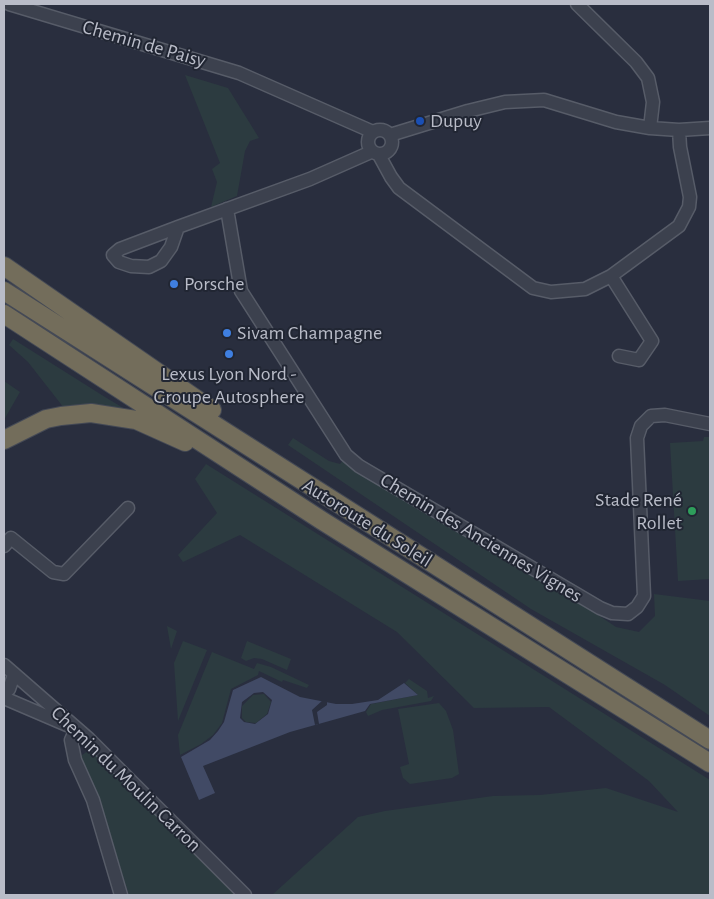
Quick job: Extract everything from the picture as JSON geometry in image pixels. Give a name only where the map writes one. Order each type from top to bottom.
[{"type":"highway","points":[[4,266],[232,424],[308,483]]},
{"type":"highway","name":"Autoroute du Soleil","points":[[4,291],[710,740]]},
{"type":"highway","name":"Autoroute du Soleil","points":[[4,314],[321,520],[710,763]]},
{"type":"highway","points":[[4,440],[33,425],[60,416],[91,413],[136,420],[182,440],[284,501],[321,520]]},
{"type":"street","name":"Chemin de Paisy","points":[[8,4],[222,67],[264,83],[345,121],[370,135],[384,130],[384,148]]},
{"type":"street","points":[[577,4],[636,62],[648,78],[653,102],[650,128]]},
{"type":"street","points":[[178,227],[172,247],[161,261],[149,267],[130,266],[119,262],[113,255],[120,249],[178,227],[310,179],[384,148],[429,125],[468,110],[505,102],[544,100],[616,122],[650,128],[678,130],[710,128]]},
{"type":"street","points":[[384,148],[391,177],[399,188],[533,288],[551,292],[585,289],[611,276],[673,231],[685,217],[689,207],[689,188],[678,130]]},
{"type":"street","points":[[370,135],[368,145],[384,148]]},
{"type":"street","name":"Chemin des Anciennes Vignes","points":[[227,210],[241,291],[346,455],[360,466],[600,608],[612,613],[628,614],[637,607],[644,596],[637,438],[641,426],[651,416],[665,414],[710,424]]},
{"type":"street","points":[[611,276],[652,341],[639,360],[619,356]]},
{"type":"street","points":[[4,546],[12,538],[53,572],[64,574],[128,508]]},
{"type":"street","name":"Chemin du Moulin Carron","points":[[4,665],[76,729],[245,895]]},
{"type":"street","points":[[4,694],[9,689],[14,674]]},
{"type":"street","points":[[4,698],[76,729],[71,740],[75,760]]},
{"type":"street","points":[[55,719],[93,800],[121,895]]},
{"type":"shaded area","points":[[185,75],[228,88],[259,138],[250,141],[245,151],[237,196],[211,207],[217,182],[212,169],[220,163]]},
{"type":"shaded area","points":[[13,339],[130,412],[64,408],[28,362],[9,345]]},
{"type":"shaded area","points":[[4,381],[20,392],[4,420]]},
{"type":"shaded area","name":"Stade René Rollet","points":[[704,437],[710,437],[710,579],[678,581],[670,443],[703,441]]},
{"type":"shaded area","points":[[293,438],[329,461],[340,464],[345,458],[526,567],[616,627],[639,632],[655,616],[654,594],[710,601],[710,716],[665,685],[531,609],[288,445]]},
{"type":"shaded area","points":[[206,464],[710,780],[710,895],[272,895],[358,817],[385,811],[493,796],[540,795],[606,788],[678,812],[649,781],[549,707],[474,708],[397,632],[240,535],[183,562],[178,555],[217,513],[195,479]]},
{"type":"shaded area","points":[[167,626],[177,631],[171,649]]},
{"type":"shaded area","points":[[183,641],[207,650],[178,721],[174,663]]},
{"type":"shaded area","points":[[247,641],[291,659],[287,670],[262,659],[254,658],[246,661],[241,658]]},
{"type":"shaded area","points":[[212,652],[254,669],[257,663],[271,667],[309,685],[307,688],[283,680],[282,682],[259,671],[258,675],[231,689],[222,723],[213,735],[180,755],[178,735]]},
{"type":"shaded area","points":[[409,679],[427,691],[428,698],[434,696],[431,701],[382,710],[368,716],[366,712],[371,704],[418,695],[405,683]]},
{"type":"shaded area","points":[[264,694],[271,702],[267,714],[256,723],[246,722],[242,718],[242,706],[253,695]]},
{"type":"shaded area","points":[[439,703],[446,711],[453,730],[459,774],[452,778],[410,784],[403,778],[400,767],[409,764],[398,709]]},
{"type":"shaded area","points":[[91,749],[236,895],[129,895],[101,808],[79,757]]},
{"type":"water","points":[[261,677],[300,697],[336,704],[352,704],[378,700],[404,683],[418,695],[370,704],[365,711],[290,732],[203,766],[215,793],[199,800],[181,757],[210,740],[218,731],[224,722],[233,690]],"holes":[[[263,692],[272,700],[268,714],[255,724],[244,722],[240,718],[242,702],[254,693]]]},
{"type":"pier","points":[[323,700],[327,701],[327,705],[317,712],[319,724],[315,725],[312,710]]},
{"type":"place","name":"Dupuy","points":[[420,121]]},
{"type":"place","name":"Porsche","points":[[174,284]]},
{"type":"place","name":"Sivam Champagne","points":[[227,333]]},
{"type":"place","name":"Lexus Lyon Nord - Groupe Autosphere","points":[[229,354]]},
{"type":"place","name":"Stade René Rollet","points":[[692,511]]}]
